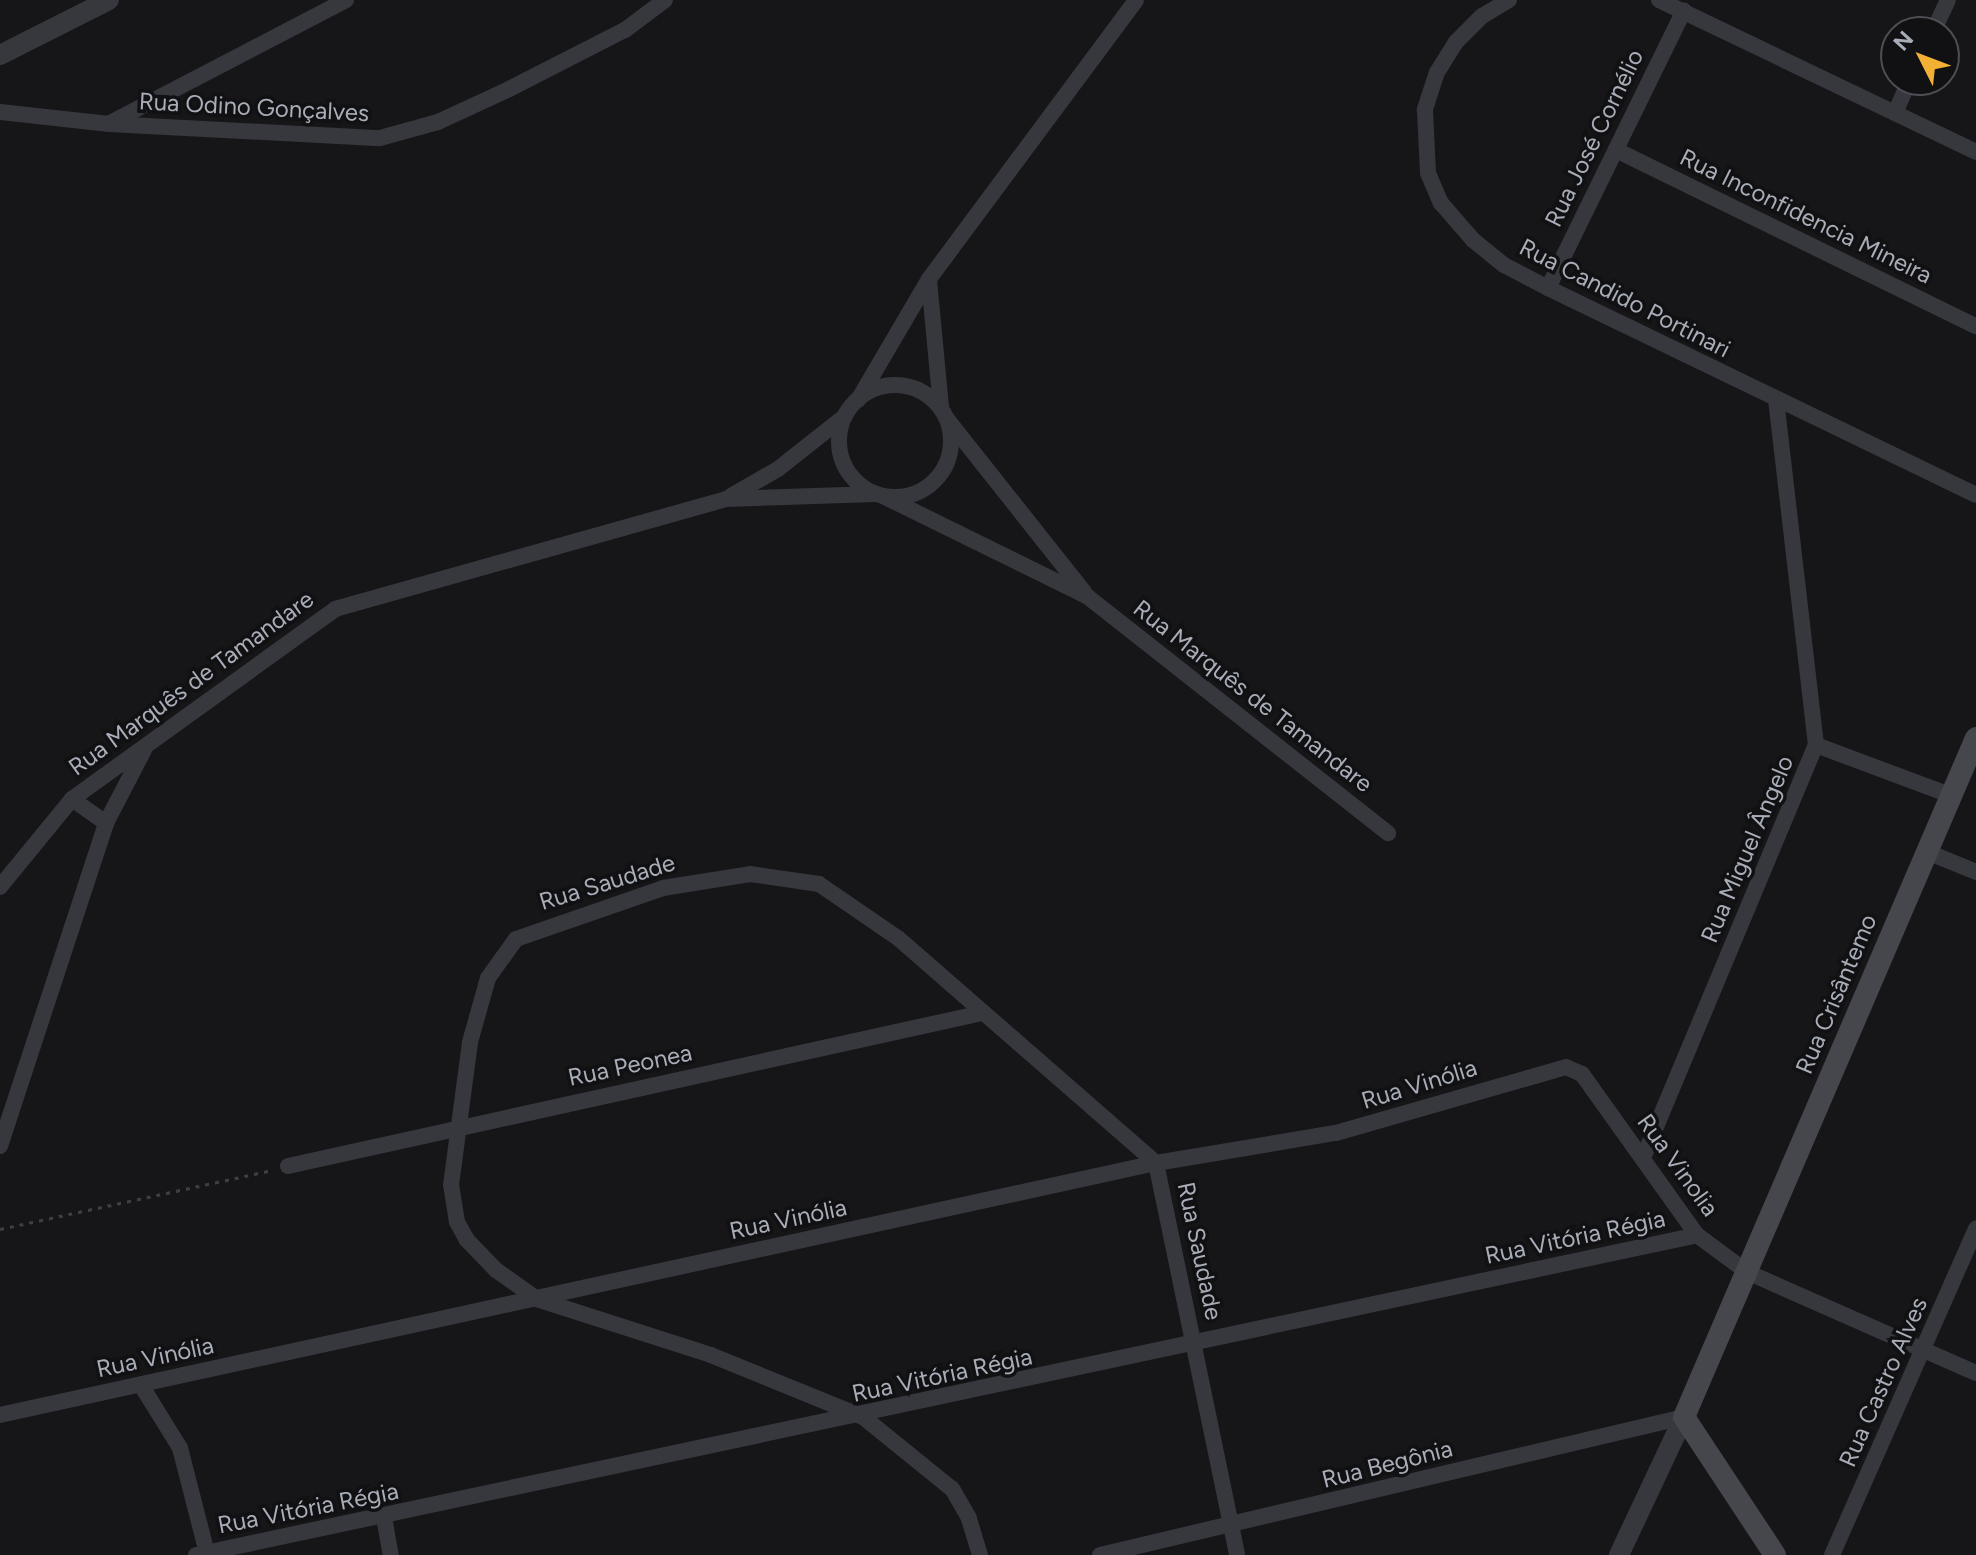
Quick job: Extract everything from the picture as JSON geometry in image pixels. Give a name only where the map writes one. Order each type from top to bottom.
[{"type":"main road","name":"Rua Crisântemo","points":[[1684,1417],[1976,738]]},
{"type":"main road","points":[[1684,1417],[1775,1555]]},
{"type":"street","points":[[0,55],[109,0]]},
{"type":"street","points":[[109,124],[346,0]]},
{"type":"street","name":"Rua Odino Gonçalves","points":[[0,112],[109,124],[349,139],[410,131],[583,52],[665,0]]},
{"type":"street","points":[[929,279],[950,450],[939,475],[919,492],[879,495],[861,486],[843,461],[839,446],[845,416],[858,400],[929,279],[1136,0]]},
{"type":"street","name":"Rua Candido Portinari","points":[[1509,0],[1464,33],[1437,72],[1425,110],[1424,143],[1428,173],[1441,203],[1504,265],[1776,401],[1976,495]]},
{"type":"street","points":[[1659,0],[1976,152]]},
{"type":"street","name":"Rua José Cornélio","points":[[1548,288],[1684,10]]},
{"type":"street","points":[[1895,113],[1903,96]]},
{"type":"street","name":"Rua Inconfidencia Mineira","points":[[1616,150],[1976,326]]},
{"type":"street","points":[[858,400],[881,387],[908,387],[943,412]]},
{"type":"street","name":"Rua Miguel Ângelo","points":[[1643,1158],[1816,745],[1776,401]]},
{"type":"street","name":"Rua Marquês de Tamandare","points":[[943,412],[1088,597]]},
{"type":"street","name":"Rua Marquês de Tamandare","points":[[726,499],[778,469],[845,416]]},
{"type":"street","name":"Rua Marquês de Tamandare","points":[[0,887],[72,799],[292,637],[353,601],[726,499],[879,495],[1088,597],[1388,833]]},
{"type":"street","points":[[0,1146],[106,823],[148,743]]},
{"type":"street","points":[[1816,745],[1950,795]]},
{"type":"street","points":[[72,799],[106,823]]},
{"type":"street","points":[[1925,851],[1976,872]]},
{"type":"street","name":"Rua Saudade","points":[[980,1555],[969,1518],[952,1489],[863,1417],[711,1355],[537,1299],[480,1255],[457,1222],[451,1176],[478,1004],[505,950],[529,931],[697,880],[769,874],[819,884],[898,938],[1156,1163],[1237,1555]]},
{"type":"street","name":"Rua Peonea","points":[[288,1166],[982,1013]]},
{"type":"street","name":"Rua Vinólia","points":[[0,1415],[1156,1163],[1336,1133],[1557,1068],[1582,1074]]},
{"type":"street","name":"Rua Vinolia","points":[[1582,1074],[1697,1235],[1747,1272],[1976,1373]]},
{"type":"street","name":"Rua Castro Alves","points":[[1832,1555],[1976,1228]]},
{"type":"street","name":"Rua Vitória Régia","points":[[201,1554],[863,1417],[1697,1235]]},
{"type":"street","points":[[141,1385],[180,1448],[201,1554]]},
{"type":"street","points":[[1619,1555],[1684,1417]]},
{"type":"street","name":"Rua Begônia","points":[[1100,1555],[1684,1417]]},
{"type":"street","points":[[384,1517],[391,1555]]},
{"type":"path","points":[[0,1229],[288,1166]]}]
